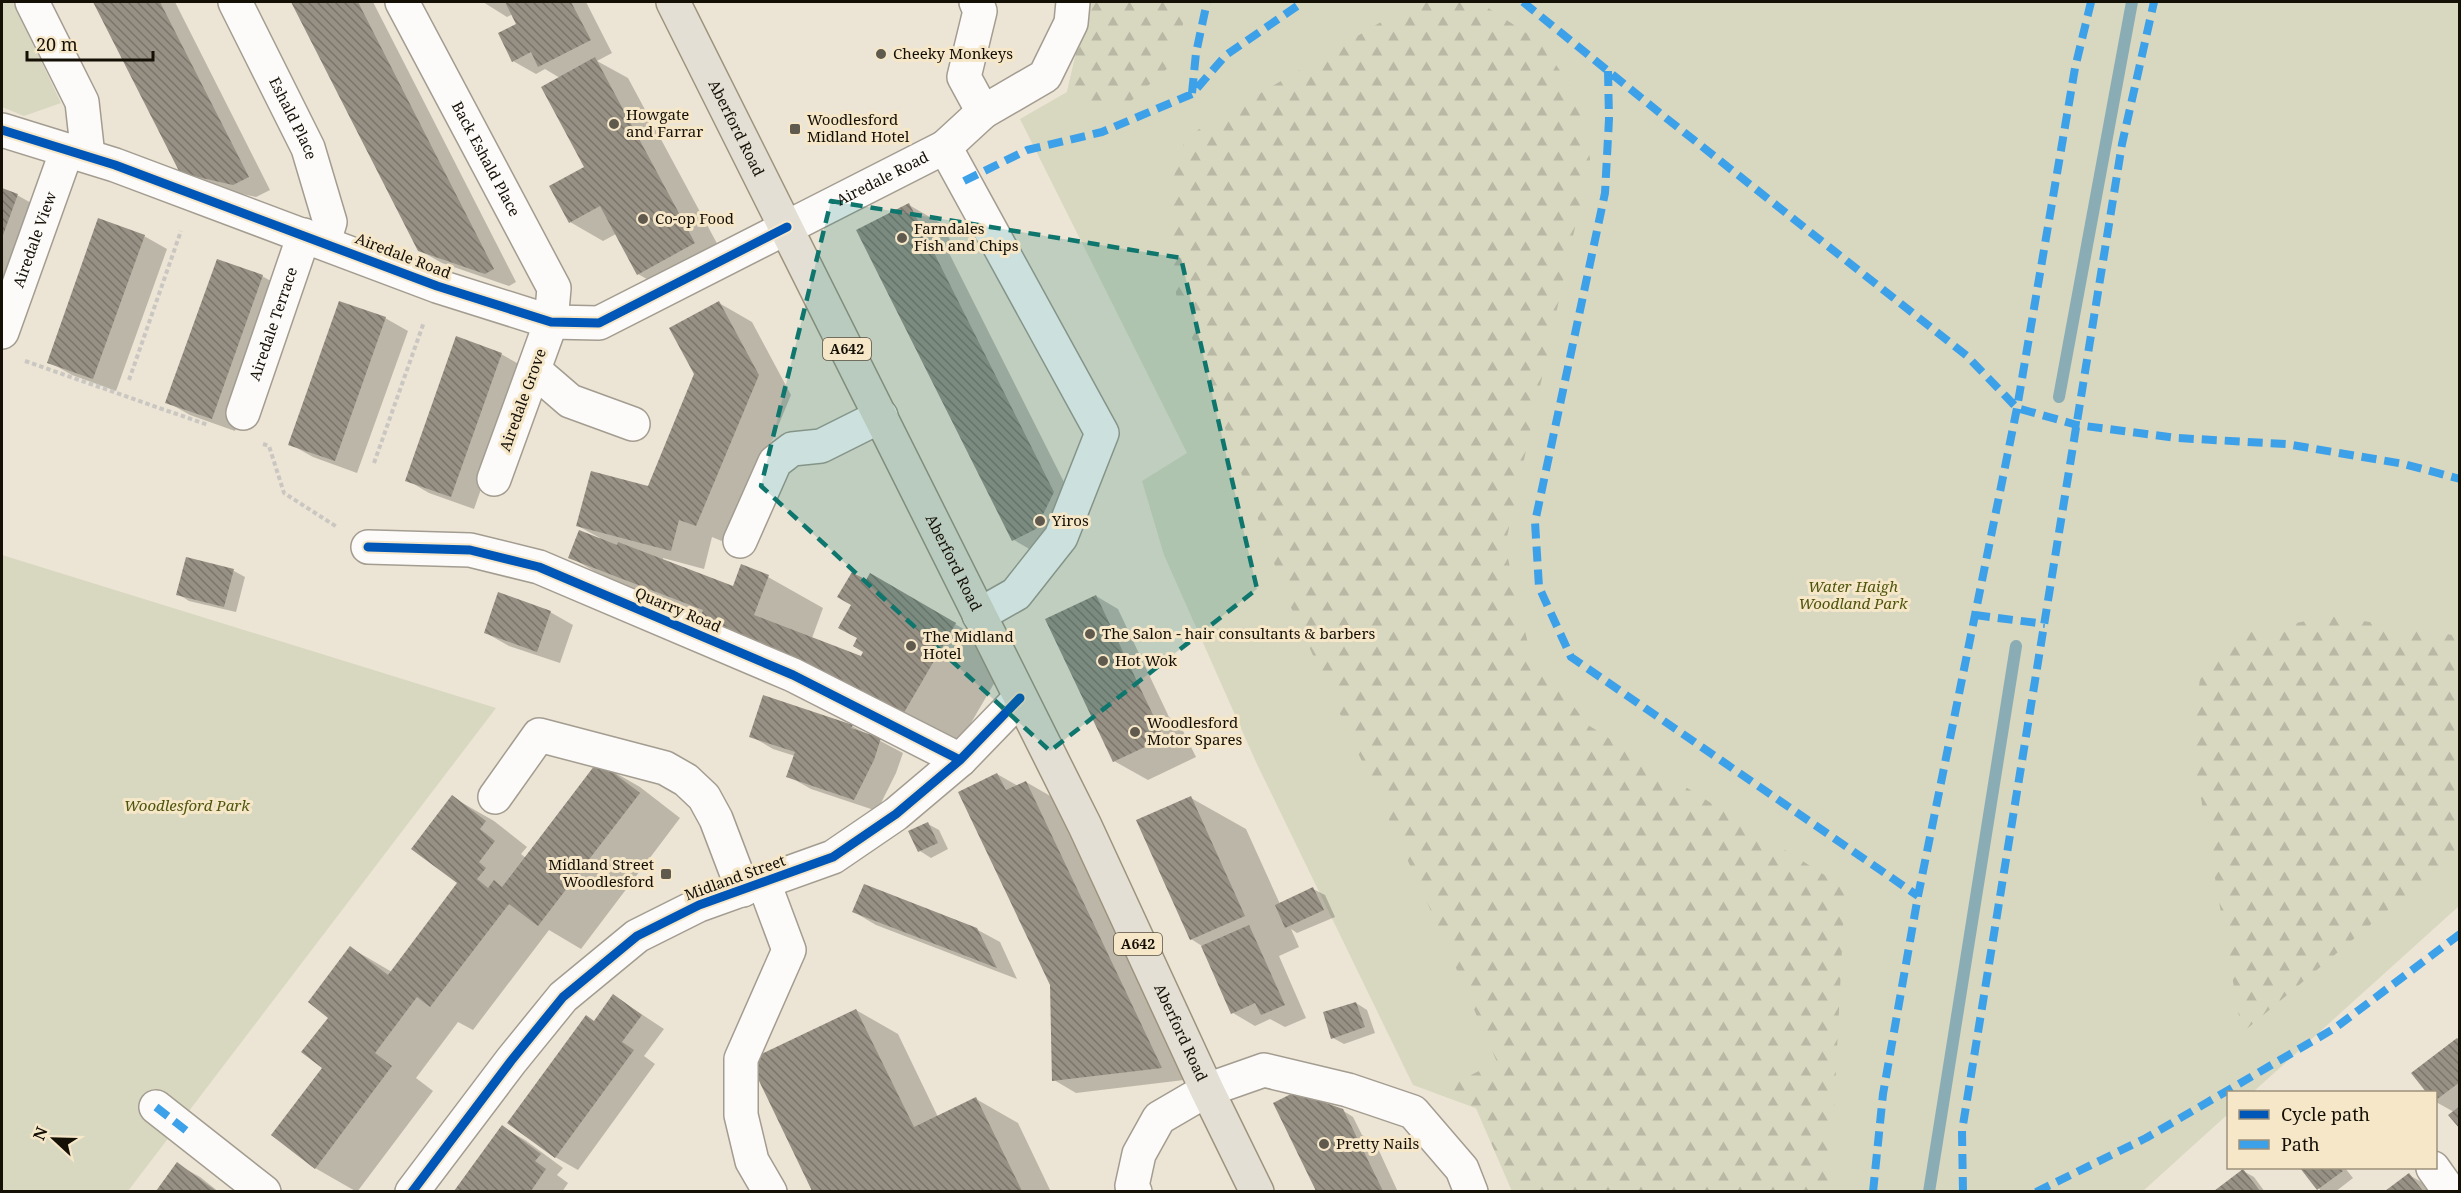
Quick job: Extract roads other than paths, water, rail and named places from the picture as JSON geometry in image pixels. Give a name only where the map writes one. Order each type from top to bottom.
[{"type":"main road","name":"Aberford Road","points":[[673,2],[1085,826],[1206,1090],[1257,1191]]},
{"type":"street","points":[[32,2],[82,102],[78,153]]},
{"type":"street","name":"Eshald Place","points":[[235,2],[308,148],[330,222],[314,238]]},
{"type":"street","name":"Back Eshald Place","points":[[402,2],[554,288],[551,322]]},
{"type":"street","points":[[976,2],[980,11],[964,76],[983,112]]},
{"type":"street","points":[[945,147],[983,112],[1044,76],[1071,23],[1073,2]]},
{"type":"street","name":"Airedale Road","points":[[2,130],[78,153],[193,194],[437,286],[551,322],[599,323],[945,147],[1102,433],[1061,537],[1016,594],[979,615]]},
{"type":"street","name":"Airedale View","points":[[2,332],[78,153]]},
{"type":"street","name":"Airedale Terrace","points":[[229,420],[314,238]]},
{"type":"street","name":"Airedale Grove","points":[[494,479],[551,322]]},
{"type":"street","points":[[534,370],[570,400],[633,424]]},
{"type":"street","points":[[740,541],[775,462],[792,449],[821,446],[881,416]]},
{"type":"street","name":"Quarry Road","points":[[368,547],[470,550],[539,567],[793,675],[960,760]]},
{"type":"street","name":"Midland Street","points":[[412,1191],[563,997],[638,936],[699,905],[833,857],[896,814],[960,760],[1020,698]]},
{"type":"street","points":[[495,797],[540,735],[665,768],[686,780],[704,797],[789,950],[741,1059],[741,1115],[752,1161],[770,1191]]},
{"type":"street","points":[[1135,1191],[1132,1186],[1139,1154],[1159,1118],[1206,1090],[1264,1070],[1348,1090],[1413,1112],[1462,1169],[1471,1191]]},
{"type":"street","points":[[156,1107],[264,1191]]},
{"type":"street","points":[[2434,1169],[2450,1191]]},
{"type":"waterway","points":[[2059,397],[2132,2]]},
{"type":"waterway","points":[[1929,1192],[2016,646]]},
{"type":"place","name":"Cheeky Monkeys","points":[[881,54]]},
{"type":"place","name":"Howgate and Farrar","points":[[614,124]]},
{"type":"place","name":"Woodlesford Midland Hotel","points":[[795,129]]},
{"type":"place","name":"Co-op Food","points":[[643,219]]},
{"type":"place","name":"Farndales Fish and Chips","points":[[902,238]]},
{"type":"place","name":"Yiros","points":[[1040,521]]},
{"type":"place","name":"The Salon - hair consultants & barbers","points":[[1090,634]]},
{"type":"place","name":"The Midland Hotel","points":[[911,646]]},
{"type":"place","name":"Hot Wok","points":[[1103,661]]},
{"type":"place","name":"Woodlesford Motor Spares","points":[[1135,732]]},
{"type":"place","name":"Midland Street Woodlesford","points":[[666,874]]},
{"type":"place","name":"Pretty Nails","points":[[1324,1144]]},
{"type":"park label","name":"Water Haigh Woodland Park","points":[[1853,596]]},
{"type":"park label","name":"Woodlesford Park","points":[[187,806]]}]
